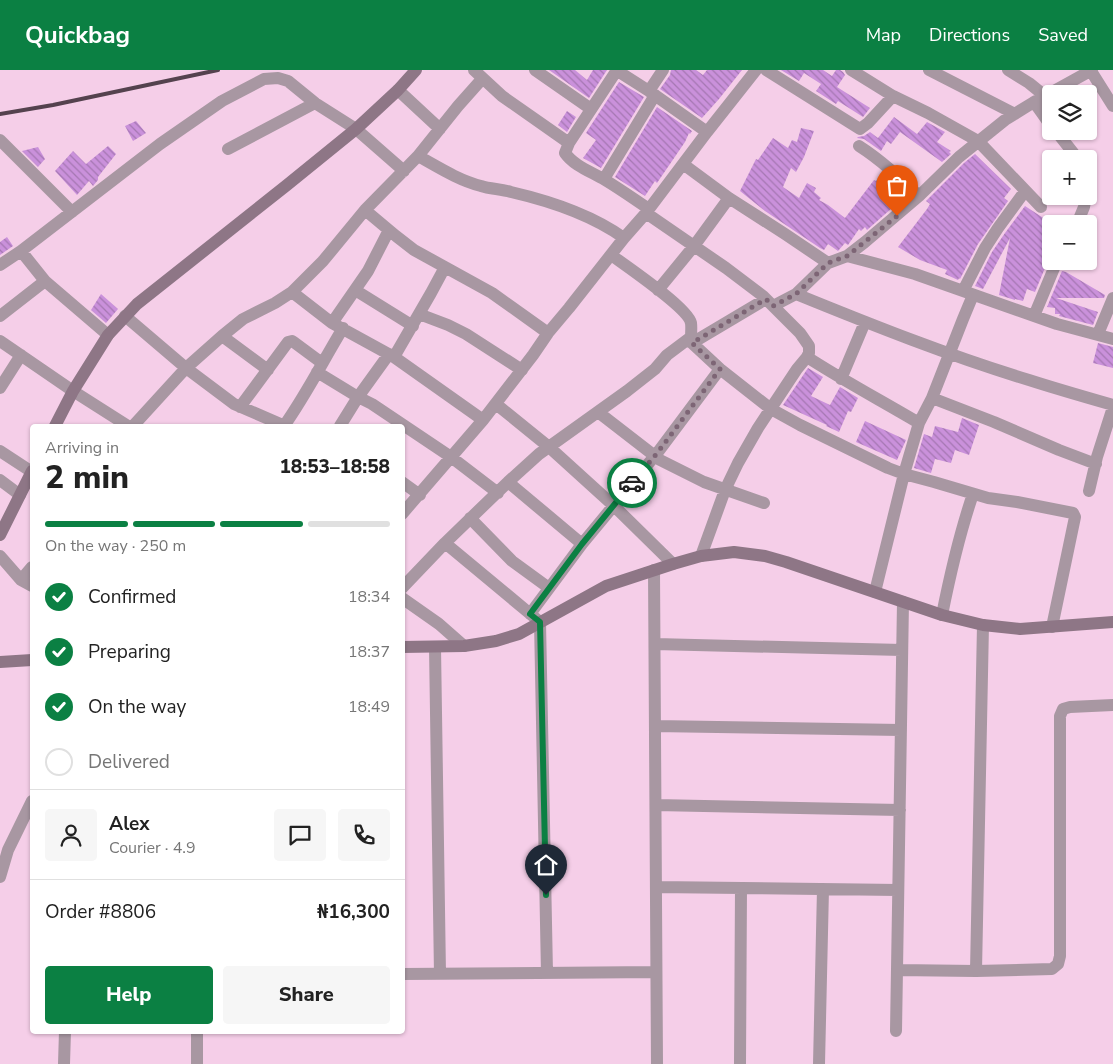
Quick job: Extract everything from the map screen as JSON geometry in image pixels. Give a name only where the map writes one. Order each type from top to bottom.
[{"type":"main road","points":[[56,424],[72,390],[108,335],[137,304],[356,129],[398,90],[416,70]]},
{"type":"main road","points":[[0,535],[30,475]]},
{"type":"main road","points":[[405,647],[464,646],[496,641],[519,634],[535,618],[606,586],[701,556],[734,552],[764,556],[793,564],[942,615],[983,626],[1020,629],[1113,622]]},
{"type":"main road","points":[[0,662],[30,660]]},
{"type":"street","points":[[535,70],[591,109]]},
{"type":"street","points":[[701,556],[725,490],[738,463],[758,428],[807,357],[809,346],[800,333],[770,302],[750,286],[604,179],[593,174],[565,153],[569,143],[617,70],[707,132]]},
{"type":"street","points":[[604,179],[663,70]]},
{"type":"street","points":[[405,511],[496,404],[548,333],[648,211],[756,70]]},
{"type":"street","points":[[766,70],[860,129],[894,96]]},
{"type":"street","points":[[851,70],[894,96],[978,141],[1041,206]]},
{"type":"street","points":[[929,70],[1015,114]]},
{"type":"street","points":[[1008,70],[1029,83],[1040,99],[1042,108]]},
{"type":"street","points":[[405,585],[470,518],[538,454],[627,391],[655,369],[667,355],[692,340],[770,302],[796,294],[828,263],[847,256],[865,242],[920,196],[959,157],[1015,114],[1087,71],[1113,106]]},
{"type":"street","points":[[128,424],[222,336],[243,319],[292,292],[323,261],[365,210],[418,156],[458,106],[478,74],[502,96],[569,143]]},
{"type":"street","points":[[0,266],[160,144],[222,101],[264,79],[278,78],[288,80],[315,102],[356,129],[404,171]]},
{"type":"street","points":[[398,90],[440,129]]},
{"type":"street","points":[[228,149],[315,102]]},
{"type":"street","points":[[0,140],[72,212]]},
{"type":"street","points":[[1063,140],[1071,150]]},
{"type":"street","points":[[859,146],[887,167],[920,196]]},
{"type":"street","points":[[418,156],[472,183],[510,191],[562,207],[598,223],[624,238]]},
{"type":"street","points":[[683,164],[729,198],[828,263]]},
{"type":"street","points":[[875,592],[904,474],[919,424],[932,398],[963,319],[968,293],[986,248],[1025,191]]},
{"type":"street","points":[[658,290],[694,246],[729,198]]},
{"type":"street","points":[[365,210],[414,250],[492,293],[548,333]]},
{"type":"street","points":[[285,424],[297,408],[319,368],[355,290],[368,271],[389,230]]},
{"type":"street","points":[[21,251],[45,281],[108,335]]},
{"type":"street","points":[[611,255],[665,295],[689,319],[692,340],[720,369],[771,409],[863,456],[904,474],[988,498],[1074,514],[1075,517],[1052,627]]},
{"type":"street","points":[[847,256],[915,274],[1057,324],[1113,339]]},
{"type":"street","points":[[341,424],[358,398],[392,356],[413,326],[445,267]]},
{"type":"street","points":[[1034,316],[1053,270]]},
{"type":"street","points":[[0,316],[45,281]]},
{"type":"street","points":[[355,290],[413,326]]},
{"type":"street","points":[[292,292],[338,326],[392,356],[483,420]]},
{"type":"street","points":[[796,294],[865,322],[1112,411],[1097,456],[1089,491]]},
{"type":"street","points":[[1098,334],[1113,298]]},
{"type":"street","points":[[420,314],[466,334],[522,370]]},
{"type":"street","points":[[125,316],[186,368],[240,407],[256,412],[280,424]]},
{"type":"street","points":[[841,379],[865,322]]},
{"type":"street","points":[[222,336],[268,370]]},
{"type":"street","points":[[0,341],[123,424]]},
{"type":"street","points":[[240,407],[288,342],[292,342],[319,368],[358,398],[372,404],[402,424]]},
{"type":"street","points":[[0,388],[21,355]]},
{"type":"street","points":[[807,357],[919,424]]},
{"type":"street","points":[[547,973],[535,618],[549,588],[582,544],[654,456],[720,369]]},
{"type":"street","points":[[932,398],[1096,464]]},
{"type":"street","points":[[496,404],[549,447],[614,506],[673,564]]},
{"type":"street","points":[[598,412],[654,456],[704,482],[764,503]]},
{"type":"street","points":[[405,426],[451,456],[498,493]]},
{"type":"street","points":[[0,450],[30,470]]},
{"type":"street","points":[[0,480],[20,495]]},
{"type":"street","points":[[508,482],[582,544]]},
{"type":"street","points":[[405,484],[420,495]]},
{"type":"street","points":[[942,615],[968,510],[974,494]]},
{"type":"street","points":[[470,518],[512,561],[549,588]]},
{"type":"street","points":[[446,543],[535,618]]},
{"type":"street","points":[[0,556],[27,583]]},
{"type":"street","points":[[654,570],[657,1064]]},
{"type":"street","points":[[405,600],[439,624],[464,646]]},
{"type":"street","points":[[896,1031],[903,602]]},
{"type":"street","points":[[976,971],[983,626]]},
{"type":"street","points":[[655,644],[902,650]]},
{"type":"street","points":[[434,646],[440,974]]},
{"type":"street","points":[[897,970],[976,971],[1052,969],[1058,964],[1060,956],[1060,716],[1063,709],[1070,707],[1113,705]]},
{"type":"street","points":[[655,726],[901,730]]},
{"type":"street","points":[[0,877],[8,850],[30,805]]},
{"type":"street","points":[[656,805],[900,810]]},
{"type":"street","points":[[656,888],[898,890]]},
{"type":"street","points":[[740,1064],[741,888]]},
{"type":"street","points":[[819,1064],[823,889]]},
{"type":"street","points":[[405,974],[656,972]]},
{"type":"street","points":[[64,1064],[65,1034]]},
{"type":"street","points":[[197,1034],[198,1064]]},
{"type":"building","points":[[549,70],[575,70],[587,80],[593,70],[607,70],[589,98]]},
{"type":"building","points":[[671,70],[696,70],[703,75],[707,70],[742,70],[702,118],[660,89],[670,75]]},
{"type":"building","points":[[781,70],[823,70],[832,76],[836,70],[840,70],[845,75],[837,87],[870,108],[863,117],[838,101],[836,104],[816,91],[821,84],[804,73],[799,81]]},
{"type":"building","points":[[619,82],[644,97],[601,168],[583,158],[596,140],[586,133]]},
{"type":"building","points":[[657,107],[692,131],[657,183],[655,181],[645,196],[615,177]]},
{"type":"building","points":[[567,111],[576,117],[567,132],[558,125]]},
{"type":"building","points":[[894,117],[917,134],[927,122],[945,132],[937,142],[951,151],[949,152],[951,154],[942,162],[900,132],[891,144],[887,141],[881,151],[864,139],[857,138],[870,132],[878,138]]},
{"type":"building","points":[[136,121],[146,133],[133,141],[125,126]]},
{"type":"building","points":[[801,128],[814,131],[796,172],[791,168],[783,187],[799,198],[807,183],[816,188],[814,192],[821,198],[819,200],[845,218],[880,175],[891,183],[888,187],[900,201],[867,230],[865,227],[861,231],[859,229],[848,245],[845,243],[838,251],[828,244],[824,250],[820,248],[765,211],[740,191],[756,159],[758,160],[773,138],[788,148],[792,140],[797,142]]},
{"type":"building","points":[[108,146],[116,154],[93,186],[89,181],[77,195],[55,171],[73,151],[86,164]]},
{"type":"building","points":[[38,147],[45,159],[38,167],[22,151]]},
{"type":"building","points":[[975,154],[1011,189],[1004,198],[1008,201],[978,244],[958,280],[945,274],[947,270],[920,260],[898,247],[927,209],[930,204],[926,201]]},
{"type":"building","points":[[1025,206],[1042,217],[1042,270],[1044,270],[1035,292],[1027,289],[1023,301],[999,295],[1010,238],[983,289],[975,286],[992,252]]},
{"type":"building","points":[[7,237],[13,246],[0,255],[0,242]]},
{"type":"building","points":[[1062,271],[1105,295],[1104,298],[1056,298],[1098,312],[1093,325],[1059,316],[1060,314],[1055,314],[1055,308],[1047,307]]},
{"type":"building","points":[[101,294],[118,309],[106,323],[91,310]]},
{"type":"building","points":[[1098,343],[1113,347],[1113,368],[1093,363]]},
{"type":"building","points":[[808,368],[823,377],[811,396],[830,405],[840,387],[858,398],[851,412],[848,411],[839,432],[783,405]]},
{"type":"building","points":[[962,418],[979,425],[969,455],[955,450],[951,463],[935,459],[931,473],[914,468],[924,434],[932,437],[935,426],[958,432]]},
{"type":"building","points":[[865,421],[906,440],[897,460],[856,442]]},
{"type":"railway","points":[[0,114],[53,105],[218,70]]},
{"type":"way so far","points":[[632,483],[658,452],[720,369],[692,343],[766,299],[773,306],[796,294],[828,263],[847,256],[897,216]]},
{"type":"route","points":[[546,895],[540,622],[530,614],[582,544],[632,483]]}]
